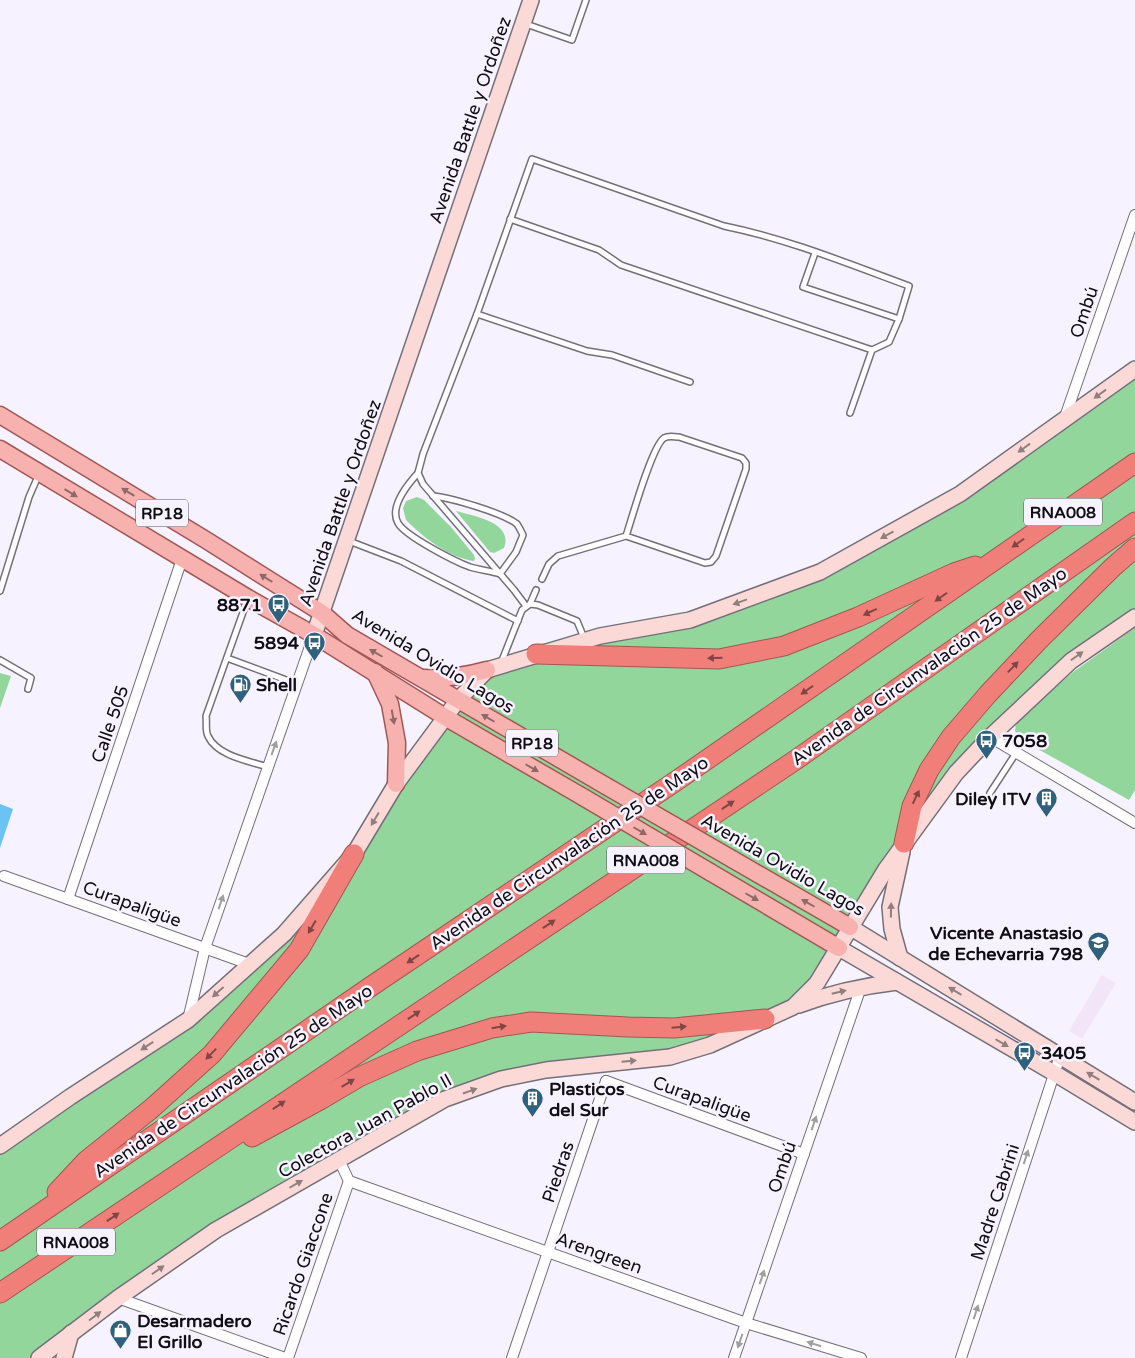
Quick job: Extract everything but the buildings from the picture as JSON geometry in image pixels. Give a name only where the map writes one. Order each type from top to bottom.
[{"type":"highway","name":"Avenida de Circunvalación 25 de Mayo","points":[[0,1241],[676,781],[1135,462]]},
{"type":"highway","name":"Avenida de Circunvalación 25 de Mayo","points":[[0,1293],[797,759],[1135,522]]},
{"type":"highway","points":[[904,844],[912,806],[930,770],[951,738],[988,694],[1033,647],[1113,567],[1135,548]]},
{"type":"highway","points":[[536,654],[719,659],[784,646],[858,617],[954,572],[995,559]]},
{"type":"highway","points":[[35,1216],[86,1161],[151,1109],[212,1054],[299,950],[354,854]]},
{"type":"highway","points":[[151,1191],[320,1100],[358,1076],[417,1051],[492,1028],[531,1022],[674,1028],[765,1019]]},
{"type":"main road","name":"Avenida Battle y Ordoñez","points":[[314,635],[530,0]]},
{"type":"main road","points":[[0,1146],[70,1097],[188,1020],[284,934],[354,854],[396,784],[458,700],[494,668],[585,640],[690,620],[820,572],[960,494],[1135,369]]},
{"type":"main road","name":"Avenida Ovidio Lagos","points":[[0,415],[322,613],[346,635],[850,927],[1135,1102]]},
{"type":"main road","name":"RP18","points":[[0,449],[182,559],[314,635],[445,717],[839,948]]},
{"type":"main road","name":"Colectora Juan Pablo II","points":[[39,1358],[118,1298],[216,1230],[445,1099],[502,1079],[546,1070],[670,1057],[710,1045],[793,1007],[817,983],[886,869],[956,773],[990,737],[1071,661],[1135,617]]},
{"type":"main road","name":"RP18","points":[[418,677],[442,679],[462,677],[494,668]]},
{"type":"main road","points":[[375,672],[390,704],[397,743],[396,784]]},
{"type":"main road","points":[[900,958],[892,929],[890,907],[904,844]]},
{"type":"main road","points":[[839,948],[1135,1122]]},
{"type":"main road","points":[[793,1007],[824,995],[897,982]]},
{"type":"main road","points":[[64,1358],[71,1334]]},
{"type":"street","name":"Ombú","points":[[1064,420],[1135,215]]},
{"type":"street","name":"Calle 505","points":[[68,899],[182,559]]},
{"type":"street","name":"Avenida Battle y Ordoñez","points":[[188,1020],[205,948],[314,635]]},
{"type":"street","points":[[990,737],[1134,818]]},
{"type":"street","name":"Curapaligüe","points":[[4,876],[249,964]]},
{"type":"street","name":"Ombú","points":[[734,1358],[861,987]]},
{"type":"street","name":"Madre Cabrini","points":[[961,1358],[1060,1056]]},
{"type":"street","points":[[600,1064],[606,1081]]},
{"type":"street","name":"Curapaligüe","points":[[606,1081],[804,1154]]},
{"type":"street","name":"Piedras","points":[[512,1358],[606,1081]]},
{"type":"street","points":[[338,1160],[349,1182]]},
{"type":"street","name":"Arengreen","points":[[349,1182],[746,1323],[861,1358]]},
{"type":"street","name":"Ricardo Giaccone","points":[[287,1358],[349,1182]]},
{"type":"street","points":[[118,1298],[287,1358]]},
{"type":"lane","points":[[523,23],[572,40],[586,0]]},
{"type":"lane","points":[[500,574],[469,566],[433,549],[398,524],[396,513],[399,499],[418,473],[423,454],[477,314],[510,219],[532,159],[724,226],[747,231],[815,252],[909,286],[899,319],[889,342],[872,350],[621,265],[600,250],[510,219]]},
{"type":"lane","points":[[815,252],[803,287],[899,319]]},
{"type":"lane","points":[[477,314],[587,351],[612,354],[690,382]]},
{"type":"lane","points":[[850,413],[872,350]]},
{"type":"lane","points":[[542,579],[549,564],[558,556],[626,536],[705,563],[711,562],[716,556],[746,469],[746,463],[742,458],[679,437],[670,436],[663,438],[656,447],[626,536]]},
{"type":"lane","points":[[418,473],[423,484],[528,605],[538,605],[578,621],[585,640]]},
{"type":"lane","points":[[0,591],[39,474]]},
{"type":"lane","points":[[433,496],[448,498],[491,512],[518,525],[523,535],[516,552],[500,574]]},
{"type":"lane","points":[[347,540],[402,561],[518,621]]},
{"type":"lane","points":[[494,668],[522,610],[528,605],[536,590]]},
{"type":"lane","points":[[248,598],[206,716],[207,735],[218,748],[268,767]]},
{"type":"lane","points":[[227,658],[297,684]]},
{"type":"lane","points":[[0,660],[31,678],[28,689]]},
{"type":"lane","points":[[990,793],[1017,753]]},
{"type":"shaded area","points":[[1102,975],[1116,983],[1082,1039],[1069,1031]]},
{"type":"green space","points":[[1135,369],[1135,617],[990,737],[793,1007],[710,1045],[600,1064],[445,1099],[216,1230],[39,1358],[0,1358],[0,1146],[188,1020],[284,934],[487,670],[690,620],[820,572],[960,494]]},
{"type":"green space","points":[[417,497],[424,500],[451,527],[474,555],[474,561],[455,556],[437,546],[406,520],[403,508],[406,501]]},
{"type":"green space","points":[[456,511],[481,518],[498,526],[506,539],[504,548],[494,553],[490,552]]},
{"type":"green space","points":[[1135,628],[1135,790],[1129,800],[1020,739],[1015,731],[1016,722],[1073,672]]},
{"type":"green space","points":[[0,673],[11,676],[0,708]]},
{"type":"water","points":[[0,804],[13,809],[0,848]]},
{"type":"place","name":"8871","points":[[278,624]]},
{"type":"place","name":"5894","points":[[315,662]]},
{"type":"place","name":"Shell","points":[[240,704]]},
{"type":"place","name":"7058","points":[[986,760]]},
{"type":"place","name":"Diley ITV","points":[[1047,818]]},
{"type":"place","name":"Vicente Anastasio de Echevarria 798","points":[[1099,962]]},
{"type":"place","name":"3405","points":[[1025,1072]]},
{"type":"place","name":"Plasticos del Sur","points":[[533,1118]]},
{"type":"place","name":"Desarmadero El Grillo","points":[[121,1350]]}]
